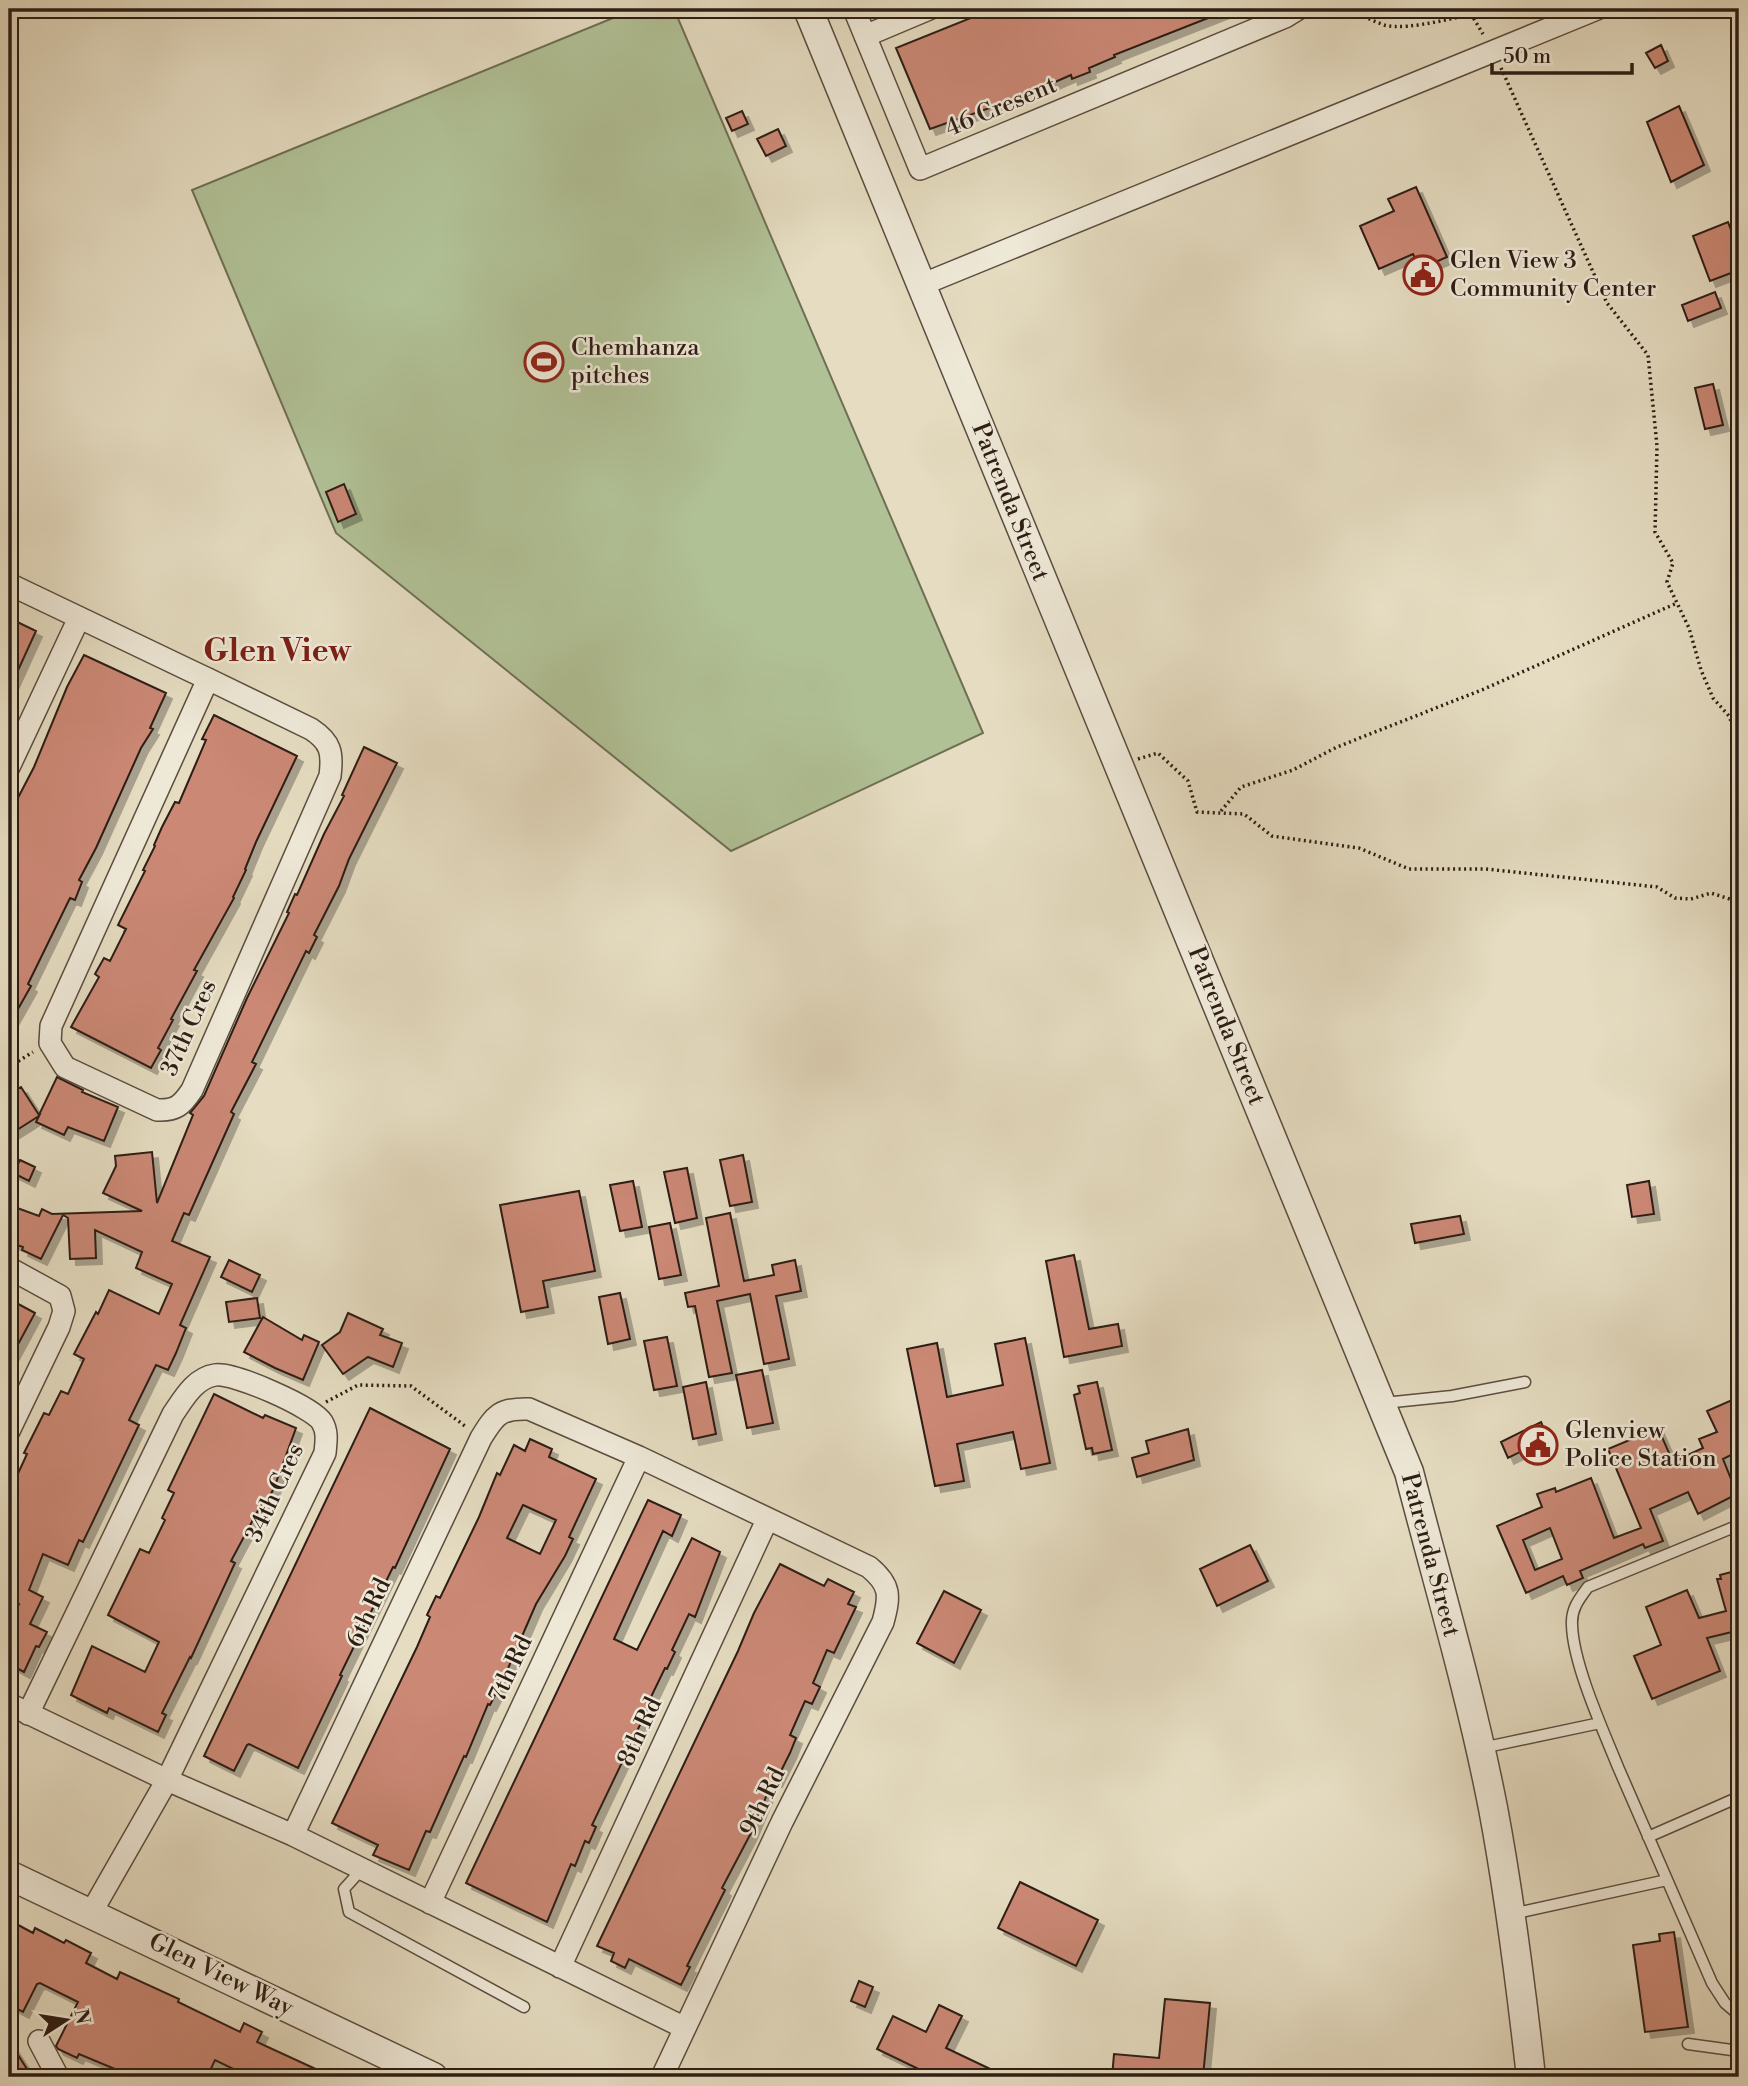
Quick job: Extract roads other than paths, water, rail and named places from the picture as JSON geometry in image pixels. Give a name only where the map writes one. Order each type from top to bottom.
[{"type":"street","name":"Patrenda Street","points":[[808,9],[1409,1472],[1479,1748],[1512,1915],[1531,2077]]},
{"type":"street","points":[[854,9],[865,36],[929,9]]},
{"type":"street","name":"46 Cresent","points":[[865,36],[920,169],[1285,17],[1298,9]]},
{"type":"street","points":[[921,285],[1597,9]]},
{"type":"street","points":[[9,584],[208,679]]},
{"type":"street","points":[[9,767],[79,618]]},
{"type":"street","name":"37th Cres","points":[[208,679],[312,729],[324,738],[332,758],[330,776],[192,1090],[183,1102],[169,1111],[144,1105],[65,1067],[51,1043],[51,1026],[208,679]]},
{"type":"street","points":[[9,1268],[60,1296],[64,1311],[59,1327],[9,1431]]},
{"type":"street","name":"34th Cres","points":[[28,1714],[173,1414],[200,1380],[216,1375],[232,1376],[310,1410],[321,1420],[327,1436],[325,1453],[167,1780],[91,1913]]},
{"type":"street","name":"6th Rd","points":[[293,1835],[481,1438],[495,1416],[513,1409],[529,1409],[639,1457]]},
{"type":"street","points":[[639,1457],[767,1520]]},
{"type":"street","name":"7th Rd","points":[[430,1903],[639,1457]]},
{"type":"street","name":"9th Rd","points":[[662,2077],[782,1822],[883,1622],[889,1599],[880,1576],[869,1567],[767,1520]]},
{"type":"street","name":"8th Rd","points":[[560,1967],[767,1520]]},
{"type":"street","points":[[9,1704],[167,1780],[293,1835],[685,2028]]},
{"type":"street","name":"Glen View Way","points":[[9,1875],[433,2077]]},
{"type":"street","points":[[40,2041],[58,2077]]},
{"type":"lane","points":[[1381,1404],[1452,1396],[1525,1382]]},
{"type":"lane","points":[[1739,1525],[1588,1587],[1575,1604],[1571,1623],[1574,1641],[1600,1723],[1648,1837],[1712,1983],[1725,2003],[1739,2015]]},
{"type":"lane","points":[[1479,1748],[1600,1723]]},
{"type":"lane","points":[[1648,1837],[1739,1797]]},
{"type":"lane","points":[[362,1869],[344,1889],[349,1912],[524,2007]]},
{"type":"lane","points":[[1512,1915],[1667,1880]]},
{"type":"lane","points":[[1688,2044],[1739,2051]]},
{"type":"place","name":"Glen View 3 Community Center","points":[[1423,275]]},
{"type":"place","name":"Chemhanza pitches","points":[[544,362]]},
{"type":"place","name":"Glenview Police Station","points":[[1538,1445]]},
{"type":"district","name":"Glen View","points":[[277,651]]}]
